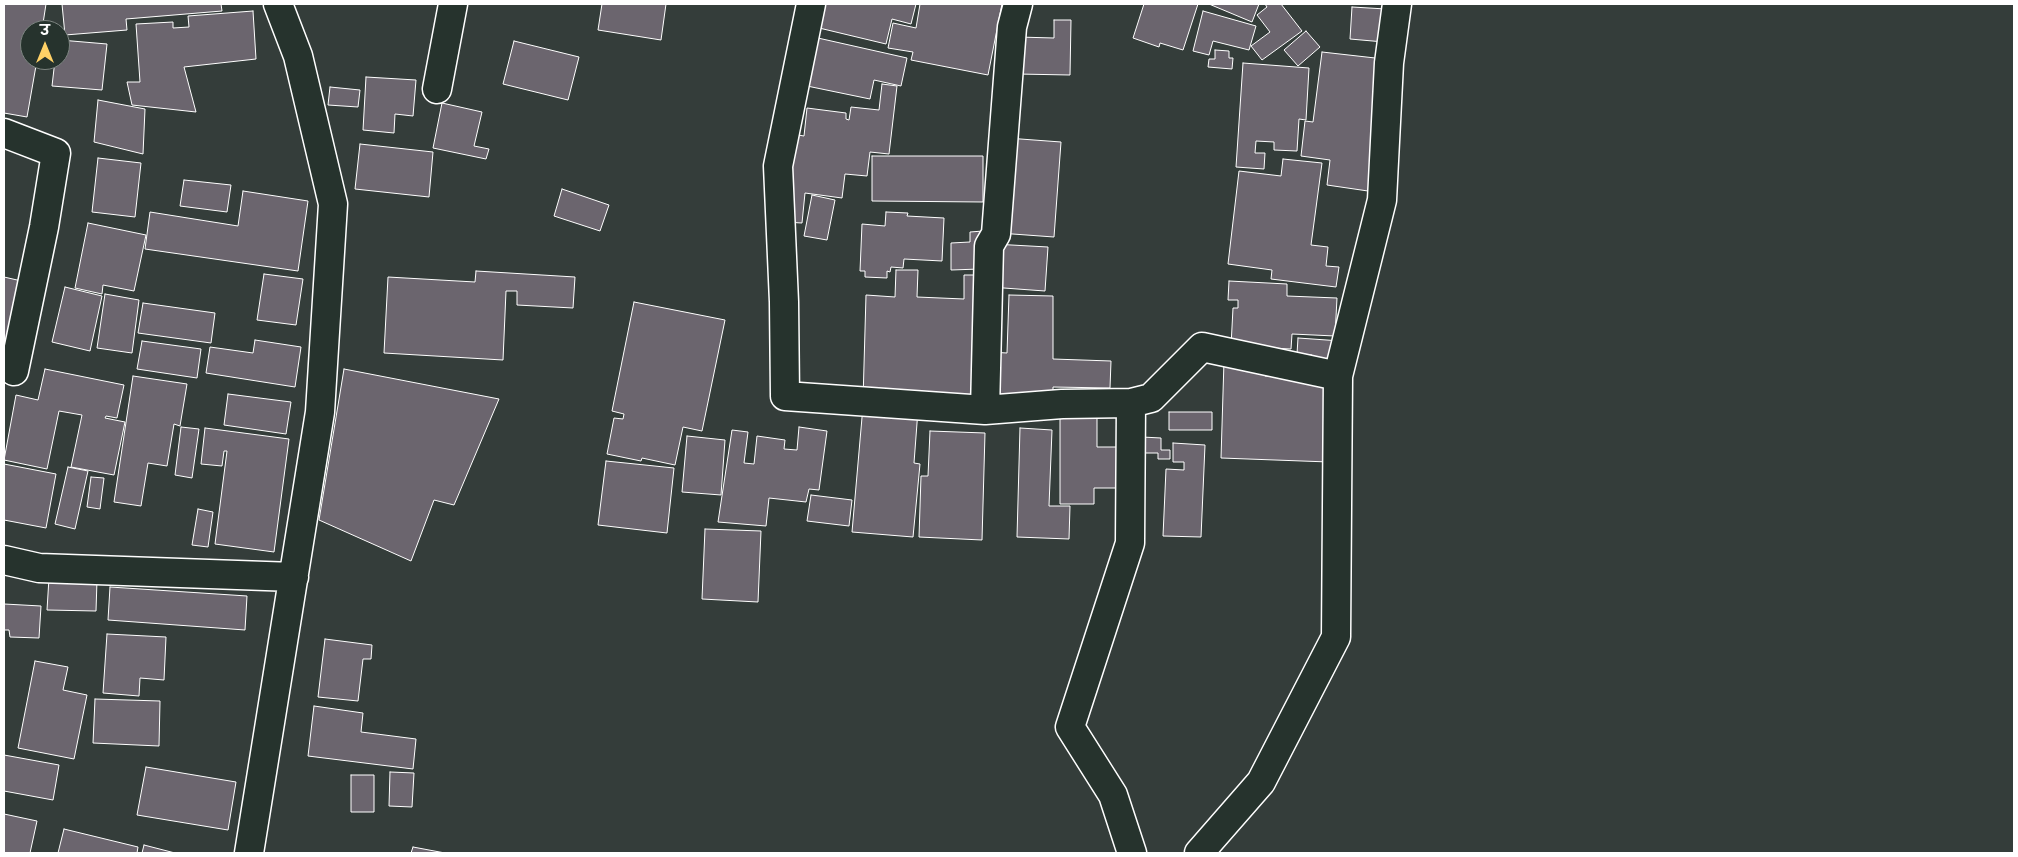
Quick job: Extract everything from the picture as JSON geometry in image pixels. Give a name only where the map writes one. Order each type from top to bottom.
[{"type":"street","points":[[250,853],[320,412],[333,204],[298,56],[278,4]]},
{"type":"street","points":[[437,89],[453,4]]},
{"type":"street","points":[[811,4],[778,166],[785,396],[985,410],[1062,404],[1131,403],[1151,398],[1202,346],[1338,376]]},
{"type":"street","points":[[985,410],[989,246],[996,234],[1012,27],[1018,4]]},
{"type":"street","points":[[1199,853],[1261,782],[1336,636],[1338,376],[1382,200],[1389,63],[1397,4]]},
{"type":"street","points":[[4,133],[56,153],[44,227],[14,371]]},
{"type":"street","points":[[1131,403],[1130,543],[1070,726],[1113,795],[1132,853]]},
{"type":"street","points":[[4,560],[40,568],[294,577]]},
{"type":"building","points":[[4,4],[46,4],[44,20],[20,20],[20,70],[35,70],[27,117],[4,113]]},
{"type":"building","points":[[62,4],[221,4],[222,11],[126,19],[127,30],[70,35],[70,20],[64,20]]},
{"type":"building","points":[[602,4],[666,4],[661,40],[598,30]]},
{"type":"building","points":[[821,4],[916,4],[911,24],[892,19],[886,44],[815,27]]},
{"type":"building","points":[[920,4],[1002,4],[988,75],[911,60],[913,52],[888,48],[893,23],[916,28]]},
{"type":"building","points":[[1144,4],[1198,4],[1183,50],[1160,43],[1159,47],[1133,38]]},
{"type":"building","points":[[1209,4],[1259,4],[1252,22]]},
{"type":"building","points":[[1265,4],[1281,4],[1302,31],[1262,60],[1251,46],[1270,32],[1257,15],[1267,7]]},
{"type":"building","points":[[1352,7],[1386,9],[1384,42],[1350,39]]},
{"type":"building","points":[[253,11],[256,59],[184,67],[196,112],[132,105],[127,82],[140,82],[136,24],[173,22],[173,28],[189,27],[188,16]]},
{"type":"building","points":[[1203,11],[1256,26],[1249,50],[1213,41],[1209,55],[1193,51]]},
{"type":"building","points":[[1054,20],[1071,20],[1070,75],[1017,74],[1018,37],[1054,38]]},
{"type":"building","points":[[1306,31],[1320,47],[1298,66],[1284,50]]},
{"type":"building","points":[[809,36],[907,58],[901,86],[874,80],[870,99],[807,86]]},
{"type":"building","points":[[70,41],[107,44],[102,90],[52,86],[54,70],[70,70]]},
{"type":"building","points":[[514,41],[579,57],[568,100],[503,84]]},
{"type":"building","points":[[1215,50],[1229,51],[1229,58],[1233,58],[1232,69],[1208,67],[1209,59],[1215,59]]},
{"type":"building","points":[[1322,52],[1384,59],[1368,191],[1327,185],[1330,160],[1301,156],[1305,121],[1313,122]]},
{"type":"building","points":[[1243,63],[1309,68],[1306,120],[1299,119],[1297,151],[1274,150],[1274,142],[1256,141],[1255,153],[1265,153],[1264,169],[1236,167]]},
{"type":"building","points":[[366,77],[416,80],[413,116],[395,114],[394,133],[363,130]]},
{"type":"building","points":[[882,84],[897,86],[889,154],[870,152],[867,176],[845,174],[842,198],[805,193],[802,223],[784,222],[792,134],[804,136],[807,108],[846,113],[846,119],[849,120],[851,107],[879,110]]},
{"type":"building","points":[[330,87],[360,90],[358,107],[328,105]]},
{"type":"building","points":[[98,100],[145,109],[143,154],[94,142]]},
{"type":"building","points":[[442,103],[482,112],[474,146],[489,149],[486,159],[433,148]]},
{"type":"building","points":[[1007,138],[1061,142],[1054,237],[999,233]]},
{"type":"building","points":[[360,144],[433,152],[429,197],[355,189]]},
{"type":"building","points":[[872,156],[983,156],[983,202],[872,201]]},
{"type":"building","points":[[98,158],[141,163],[135,217],[92,212]]},
{"type":"building","points":[[1283,159],[1322,163],[1311,245],[1328,247],[1326,266],[1339,267],[1336,287],[1271,279],[1272,270],[1228,264],[1239,171],[1281,176]]},
{"type":"building","points":[[184,180],[231,185],[227,212],[180,206]]},
{"type":"building","points":[[562,189],[609,205],[600,231],[554,216]]},
{"type":"building","points":[[243,191],[308,201],[298,271],[145,249],[150,212],[238,226]]},
{"type":"building","points":[[812,195],[835,200],[827,240],[804,236]]},
{"type":"building","points":[[886,212],[908,213],[907,216],[944,218],[942,261],[904,259],[903,268],[891,267],[890,272],[887,271],[887,278],[865,277],[865,271],[860,271],[862,224],[885,226]]},
{"type":"building","points":[[88,223],[146,235],[134,291],[103,285],[102,294],[75,288]]},
{"type":"building","points":[[983,231],[980,269],[951,270],[951,243],[970,242],[970,232]]},
{"type":"building","points":[[993,244],[1048,247],[1045,291],[990,287]]},
{"type":"building","points":[[896,270],[918,270],[917,297],[964,299],[964,275],[987,275],[983,404],[863,400],[866,295],[895,297]]},
{"type":"building","points":[[476,271],[575,277],[573,308],[517,305],[517,291],[506,291],[503,360],[384,353],[388,277],[475,282]]},
{"type":"building","points":[[264,274],[303,279],[296,325],[257,320]]},
{"type":"building","points":[[4,277],[39,285],[4,367]]},
{"type":"building","points":[[1229,281],[1287,284],[1287,296],[1337,298],[1335,336],[1292,334],[1291,349],[1231,346],[1233,308],[1238,308],[1238,300],[1228,300]]},
{"type":"building","points":[[65,287],[102,296],[90,351],[52,342]]},
{"type":"building","points":[[105,294],[139,300],[132,353],[97,348]]},
{"type":"building","points":[[1009,295],[1053,296],[1053,359],[1111,361],[1110,388],[1053,387],[1053,402],[989,400],[990,352],[1007,353]]},
{"type":"building","points":[[634,302],[725,320],[702,431],[683,427],[675,465],[642,458],[641,461],[607,454],[614,418],[623,419],[624,414],[612,411]]},
{"type":"building","points":[[143,303],[215,313],[211,343],[138,333]]},
{"type":"building","points":[[1298,338],[1341,341],[1339,364],[1312,362],[1312,355],[1297,354]]},
{"type":"building","points":[[255,340],[301,347],[295,387],[206,373],[210,347],[253,353]]},
{"type":"building","points":[[142,341],[201,349],[197,378],[137,369]]},
{"type":"building","points":[[1224,361],[1265,362],[1265,376],[1332,378],[1329,462],[1221,458]]},
{"type":"building","points":[[45,369],[124,385],[117,418],[106,416],[105,418],[125,422],[114,475],[71,467],[82,415],[59,411],[47,469],[4,460],[16,395],[38,400]]},
{"type":"building","points":[[344,369],[499,399],[454,505],[434,500],[411,561],[319,520]]},
{"type":"building","points":[[133,376],[187,384],[180,426],[174,424],[167,466],[148,463],[141,506],[114,502]]},
{"type":"building","points":[[228,394],[291,402],[286,434],[224,425]]},
{"type":"building","points":[[863,406],[918,410],[914,463],[920,464],[913,537],[852,532]]},
{"type":"building","points":[[1060,408],[1097,408],[1097,447],[1119,447],[1119,488],[1094,488],[1094,504],[1060,504]]},
{"type":"building","points":[[1169,412],[1212,412],[1212,430],[1169,430]]},
{"type":"building","points":[[181,427],[199,429],[192,478],[175,475]]},
{"type":"building","points":[[799,427],[827,431],[819,490],[809,489],[806,502],[769,498],[766,526],[718,522],[732,430],[748,432],[744,463],[754,464],[757,436],[785,440],[784,449],[797,450]]},
{"type":"building","points":[[205,428],[289,439],[274,552],[215,544],[227,451],[224,451],[222,466],[201,464]]},
{"type":"building","points":[[1020,428],[1052,430],[1049,506],[1070,506],[1069,539],[1017,537]]},
{"type":"building","points":[[930,431],[985,433],[982,540],[919,537],[921,476],[928,476]]},
{"type":"building","points":[[687,436],[725,440],[721,495],[682,492]]},
{"type":"building","points":[[1142,437],[1161,438],[1161,450],[1170,450],[1170,459],[1158,459],[1158,453],[1142,453]]},
{"type":"building","points":[[1173,443],[1205,445],[1201,537],[1163,536],[1166,469],[1184,470],[1184,462],[1173,462]]},
{"type":"building","points":[[606,461],[674,468],[667,533],[598,525]]},
{"type":"building","points":[[4,464],[56,474],[46,528],[4,520]]},
{"type":"building","points":[[68,467],[88,471],[75,529],[55,524]]},
{"type":"building","points":[[91,477],[104,478],[100,509],[87,507]]},
{"type":"building","points":[[811,495],[852,500],[849,526],[807,521]]},
{"type":"building","points":[[198,509],[213,512],[208,547],[192,545]]},
{"type":"building","points":[[705,529],[761,531],[758,602],[702,599]]},
{"type":"building","points":[[49,578],[97,580],[96,611],[47,610]]},
{"type":"building","points":[[110,587],[247,596],[245,630],[108,620]]},
{"type":"building","points":[[4,604],[41,606],[39,638],[10,637],[9,630],[4,630]]},
{"type":"building","points":[[107,634],[166,637],[164,680],[140,678],[139,696],[103,693]]},
{"type":"building","points":[[325,639],[372,645],[371,659],[363,659],[358,701],[318,697]]},
{"type":"building","points":[[35,661],[68,667],[63,690],[87,695],[74,759],[18,748]]},
{"type":"building","points":[[95,699],[160,701],[159,746],[93,743]]},
{"type":"building","points":[[314,706],[363,713],[361,732],[416,739],[413,769],[308,756]]},
{"type":"building","points":[[4,755],[59,765],[53,800],[4,791]]},
{"type":"building","points":[[146,767],[236,782],[228,830],[137,815]]},
{"type":"building","points":[[390,772],[414,773],[412,807],[389,806]]},
{"type":"building","points":[[351,775],[374,775],[374,812],[351,812]]},
{"type":"building","points":[[4,814],[37,821],[30,853],[4,853]]},
{"type":"building","points":[[64,829],[138,847],[137,853],[58,853]]},
{"type":"building","points":[[144,845],[175,853],[142,853]]},
{"type":"building","points":[[413,847],[445,853],[411,853]]}]
